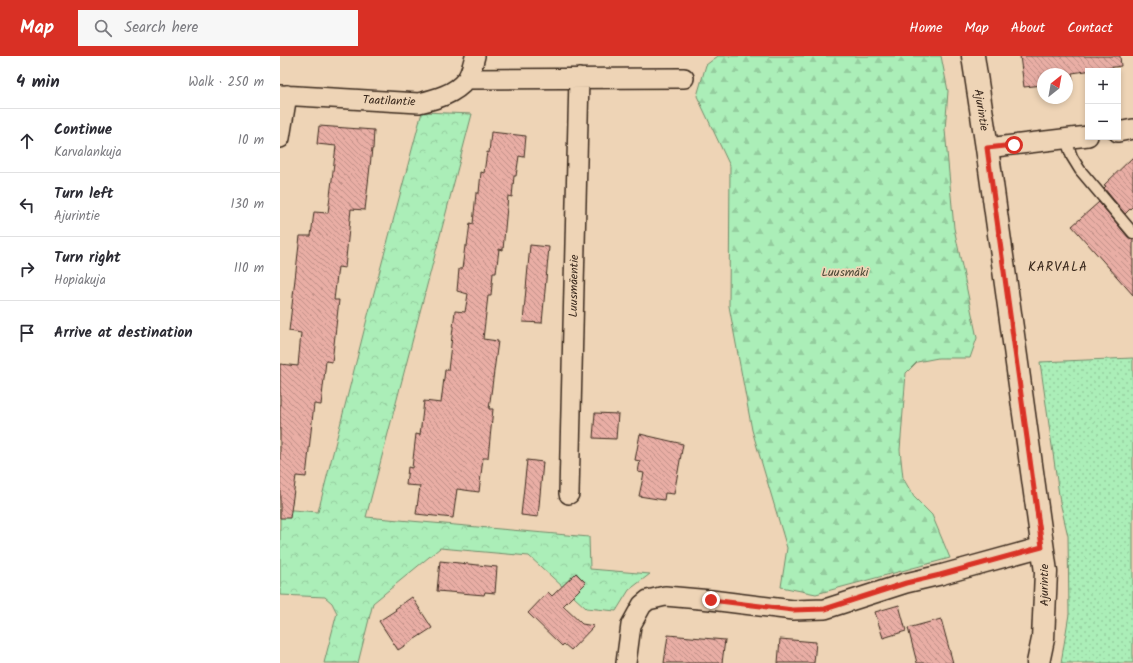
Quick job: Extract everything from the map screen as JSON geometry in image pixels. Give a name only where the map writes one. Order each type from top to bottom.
[{"type":"street","points":[[475,56],[467,79],[684,78]]},
{"type":"street","name":"Ajurintie","points":[[973,56],[1046,572],[1042,638],[1038,663]]},
{"type":"street","name":"Luusmäentie","points":[[569,494],[579,78]]},
{"type":"street","name":"Taatilantie","points":[[283,95],[419,103],[437,99],[455,90],[467,79]]},
{"type":"street","points":[[280,138],[283,95]]},
{"type":"street","points":[[1121,131],[1133,129]]},
{"type":"street","points":[[987,148],[1066,140],[1085,137]]},
{"type":"street","points":[[626,663],[631,625],[642,605],[648,600],[665,596],[793,610],[825,609],[906,583],[1042,547]]},
{"type":"lane","points":[[1066,140],[1072,157],[1080,170],[1133,233]]},
{"type":"green space","name":"Luusmäki","points":[[718,56],[941,56],[948,91],[945,130],[954,228],[977,338],[970,358],[938,358],[917,362],[906,373],[900,450],[903,478],[914,497],[932,515],[950,558],[816,594],[781,587],[787,548],[752,430],[729,306],[730,166],[697,96],[706,65]]},
{"type":"green space","points":[[422,112],[472,114],[366,517],[589,537],[590,569],[650,574],[629,590],[616,611],[586,608],[529,556],[440,548],[373,603],[358,663],[324,663],[337,613],[332,603],[325,597],[280,595],[280,509],[318,512]]},
{"type":"green space","points":[[1133,358],[1133,663],[1061,663],[1069,614],[1068,536],[1060,502],[1040,362]]},
{"type":"building","points":[[1020,56],[1120,56],[1121,66],[1107,68],[1085,68],[1085,71],[1073,73],[1073,68],[1037,68],[1037,86],[1024,87]]},
{"type":"building","points":[[319,126],[374,130],[373,149],[365,210],[351,209],[345,268],[338,267],[334,300],[339,300],[332,362],[326,361],[321,405],[314,404],[306,477],[296,476],[290,518],[280,518],[280,364],[298,366],[301,333],[289,331],[300,236],[311,236],[314,212],[328,213],[336,146],[317,144]]},
{"type":"building","points":[[491,132],[526,136],[524,157],[519,156],[516,176],[514,176],[512,197],[508,196],[503,250],[499,249],[496,273],[493,273],[491,296],[488,296],[483,339],[498,341],[489,409],[493,409],[488,458],[483,458],[479,492],[457,489],[453,518],[416,514],[420,486],[406,485],[408,467],[412,468],[416,434],[420,435],[424,401],[441,403],[445,370],[448,370],[455,311],[465,312],[468,294],[457,291],[459,269],[462,269],[470,223],[473,224],[476,193],[479,193],[481,172],[484,173],[487,152],[489,153]]},
{"type":"building","points":[[1133,157],[1133,206],[1125,214],[1104,188],[1106,186],[1104,185]]},
{"type":"building","points":[[1099,202],[1128,237],[1133,240],[1133,295],[1072,226]]},
{"type":"building","points":[[530,245],[549,247],[542,323],[523,322]]},
{"type":"building","points":[[595,413],[618,414],[616,439],[593,438]]},
{"type":"building","points":[[640,434],[683,444],[674,494],[665,493],[664,500],[639,496],[644,473],[638,472],[640,461],[635,460]]},
{"type":"building","points":[[527,460],[543,462],[538,517],[521,515]]},
{"type":"building","points":[[440,561],[497,567],[495,593],[485,592],[484,595],[437,591]]},
{"type":"building","points":[[576,573],[586,583],[563,606],[582,624],[594,626],[571,650],[564,644],[562,646],[528,613],[548,592],[552,596]]},
{"type":"building","points":[[412,597],[432,628],[398,650],[379,621]]},
{"type":"building","points":[[899,605],[906,631],[883,638],[875,612]]},
{"type":"building","points":[[941,619],[953,663],[917,663],[908,628]]},
{"type":"building","points":[[668,635],[725,640],[722,663],[664,663]]},
{"type":"building","points":[[780,639],[816,642],[814,663],[778,663]]},
{"type":"district","name":"KARVALA","points":[[1058,267]]},
{"type":"route","points":[[711,600],[793,610],[825,609],[906,583],[1042,547],[987,148],[1014,145]]}]
